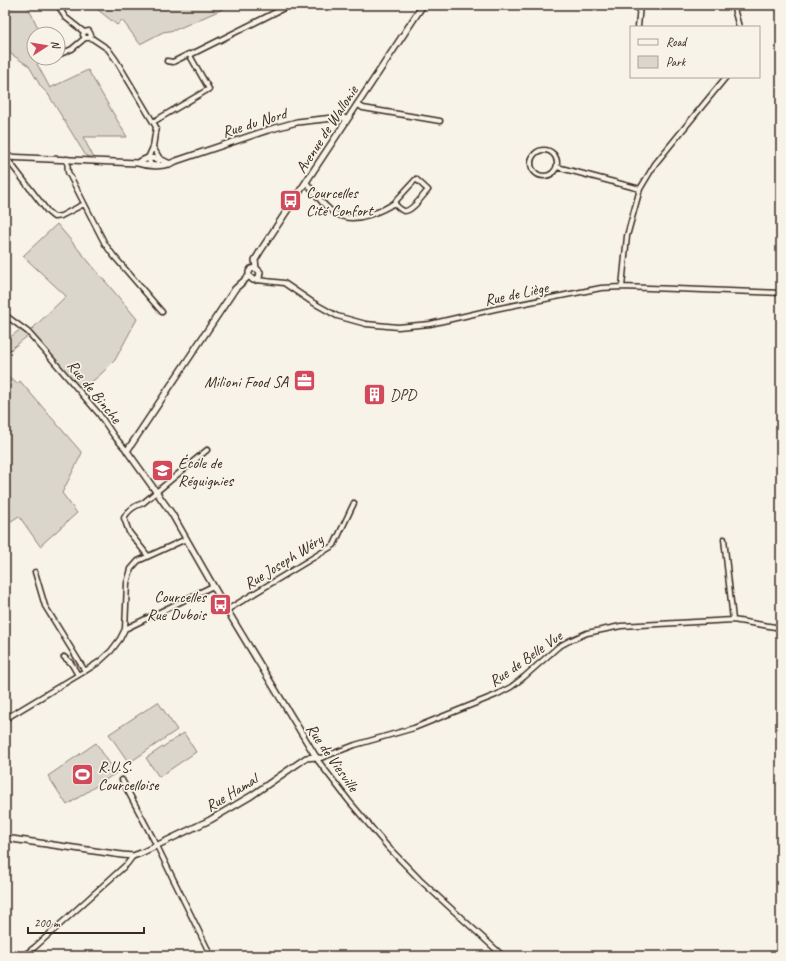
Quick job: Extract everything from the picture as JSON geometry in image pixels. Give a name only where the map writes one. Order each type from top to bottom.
[{"type":"street","points":[[58,5],[65,17],[84,32],[89,31],[91,35],[90,37]]},
{"type":"street","points":[[167,61],[173,62],[189,54],[190,55],[290,5]]},
{"type":"street","name":"Avenue de Wallonie","points":[[256,268],[255,260],[423,5]]},
{"type":"street","points":[[638,26],[640,5]]},
{"type":"street","points":[[732,5],[739,26]]},
{"type":"street","points":[[84,32],[83,35],[85,38]]},
{"type":"street","points":[[66,51],[85,38],[90,37],[108,49],[156,127],[154,147],[148,158],[154,165],[160,159],[154,147]]},
{"type":"street","points":[[153,122],[209,89],[190,55]]},
{"type":"street","points":[[622,287],[627,236],[640,189],[655,164],[725,78]]},
{"type":"street","points":[[357,104],[363,108],[440,121]]},
{"type":"street","name":"Rue du Nord","points":[[5,156],[154,165],[170,164],[268,130],[297,122],[342,117],[347,120]]},
{"type":"street","points":[[546,150],[553,154],[556,158],[557,167],[553,173],[546,177],[539,176],[532,171],[530,167],[531,158],[537,152],[546,150]]},
{"type":"street","points":[[5,156],[48,212],[54,217],[60,216],[84,204]]},
{"type":"street","name":"Rue du Nord","points":[[137,163],[148,158],[160,159],[170,164]]},
{"type":"street","points":[[67,159],[68,172],[109,250],[162,312]]},
{"type":"street","points":[[557,167],[640,189]]},
{"type":"street","points":[[306,182],[324,205],[335,214],[352,218],[362,217],[380,211],[394,203],[416,179],[428,190],[412,209],[407,211],[403,211],[394,203]]},
{"type":"street","points":[[126,451],[235,289],[249,276],[251,269],[256,268],[259,270],[259,278],[256,280],[253,280],[249,276]]},
{"type":"street","name":"Rue de Liège","points":[[260,274],[268,280]]},
{"type":"street","name":"Rue de Liège","points":[[256,280],[268,280],[284,283],[312,302],[337,316],[366,324],[398,327],[430,324],[601,288],[622,287],[781,293]]},
{"type":"street","name":"Rue de Binche","points":[[5,314],[28,332],[99,414],[172,514],[186,539]]},
{"type":"street","points":[[148,556],[129,532],[124,518],[126,513],[134,506],[142,503],[207,450]]},
{"type":"street","name":"Rue Joseph Wéry","points":[[227,610],[334,545],[354,503]]},
{"type":"street","points":[[5,718],[99,662],[120,639],[125,629],[127,583],[131,569],[138,561],[186,539]]},
{"type":"street","name":"Rue de Viesville","points":[[186,539],[316,757],[349,801],[387,846],[420,880],[503,956]]},
{"type":"street","points":[[724,539],[733,620]]},
{"type":"street","points":[[35,572],[45,606],[85,671]]},
{"type":"street","points":[[125,629],[213,586]]},
{"type":"street","name":"Rue de Belle Vue","points":[[316,757],[321,758],[355,745],[414,728],[496,695],[511,687],[524,677],[558,647],[587,633],[621,626],[733,620],[781,628]]},
{"type":"street","points":[[64,657],[71,663],[78,675]]},
{"type":"street","name":"Rue Hamal","points":[[5,838],[132,856],[157,846],[210,820],[251,796],[306,758],[316,757]]},
{"type":"street","points":[[122,780],[157,846],[211,956]]},
{"type":"street","points":[[23,956],[41,942],[121,870],[132,856]]},
{"type":"green space","points":[[5,5],[27,5],[37,26],[26,26],[26,64],[5,50]]},
{"type":"green space","points":[[92,5],[232,5],[175,30],[163,32],[140,44],[122,20],[117,25]]},
{"type":"green space","points":[[29,66],[38,66],[50,88],[88,70],[127,137],[83,137],[94,158],[86,156],[48,94],[41,87]]},
{"type":"green space","points":[[57,224],[137,319],[115,360],[81,391],[29,332],[66,296],[23,256]]},
{"type":"green space","points":[[21,329],[29,335],[5,354],[5,341]]},
{"type":"green space","points":[[5,372],[17,384],[20,381],[82,453],[62,493],[77,513],[40,546],[19,516],[5,525]]},
{"type":"green space","name":"R.U.S. Courcelloise","points":[[158,702],[177,730],[129,763],[109,734]]},
{"type":"green space","points":[[184,733],[196,752],[159,777],[146,758]]},
{"type":"green space","name":"R.U.S. Courcelloise","points":[[96,743],[116,773],[67,805],[48,776]]},
{"type":"place","name":"Courcelles Cité Confort","points":[[291,201]]},
{"type":"place","name":"Milioni Food SA","points":[[304,381]]},
{"type":"place","name":"DPD","points":[[375,394]]},
{"type":"place","name":"École de Réguignies","points":[[162,471]]},
{"type":"place","name":"Courcelles Rue Dubois","points":[[221,605]]},
{"type":"place","name":"R.U.S. Courcelloise","points":[[82,775]]}]
